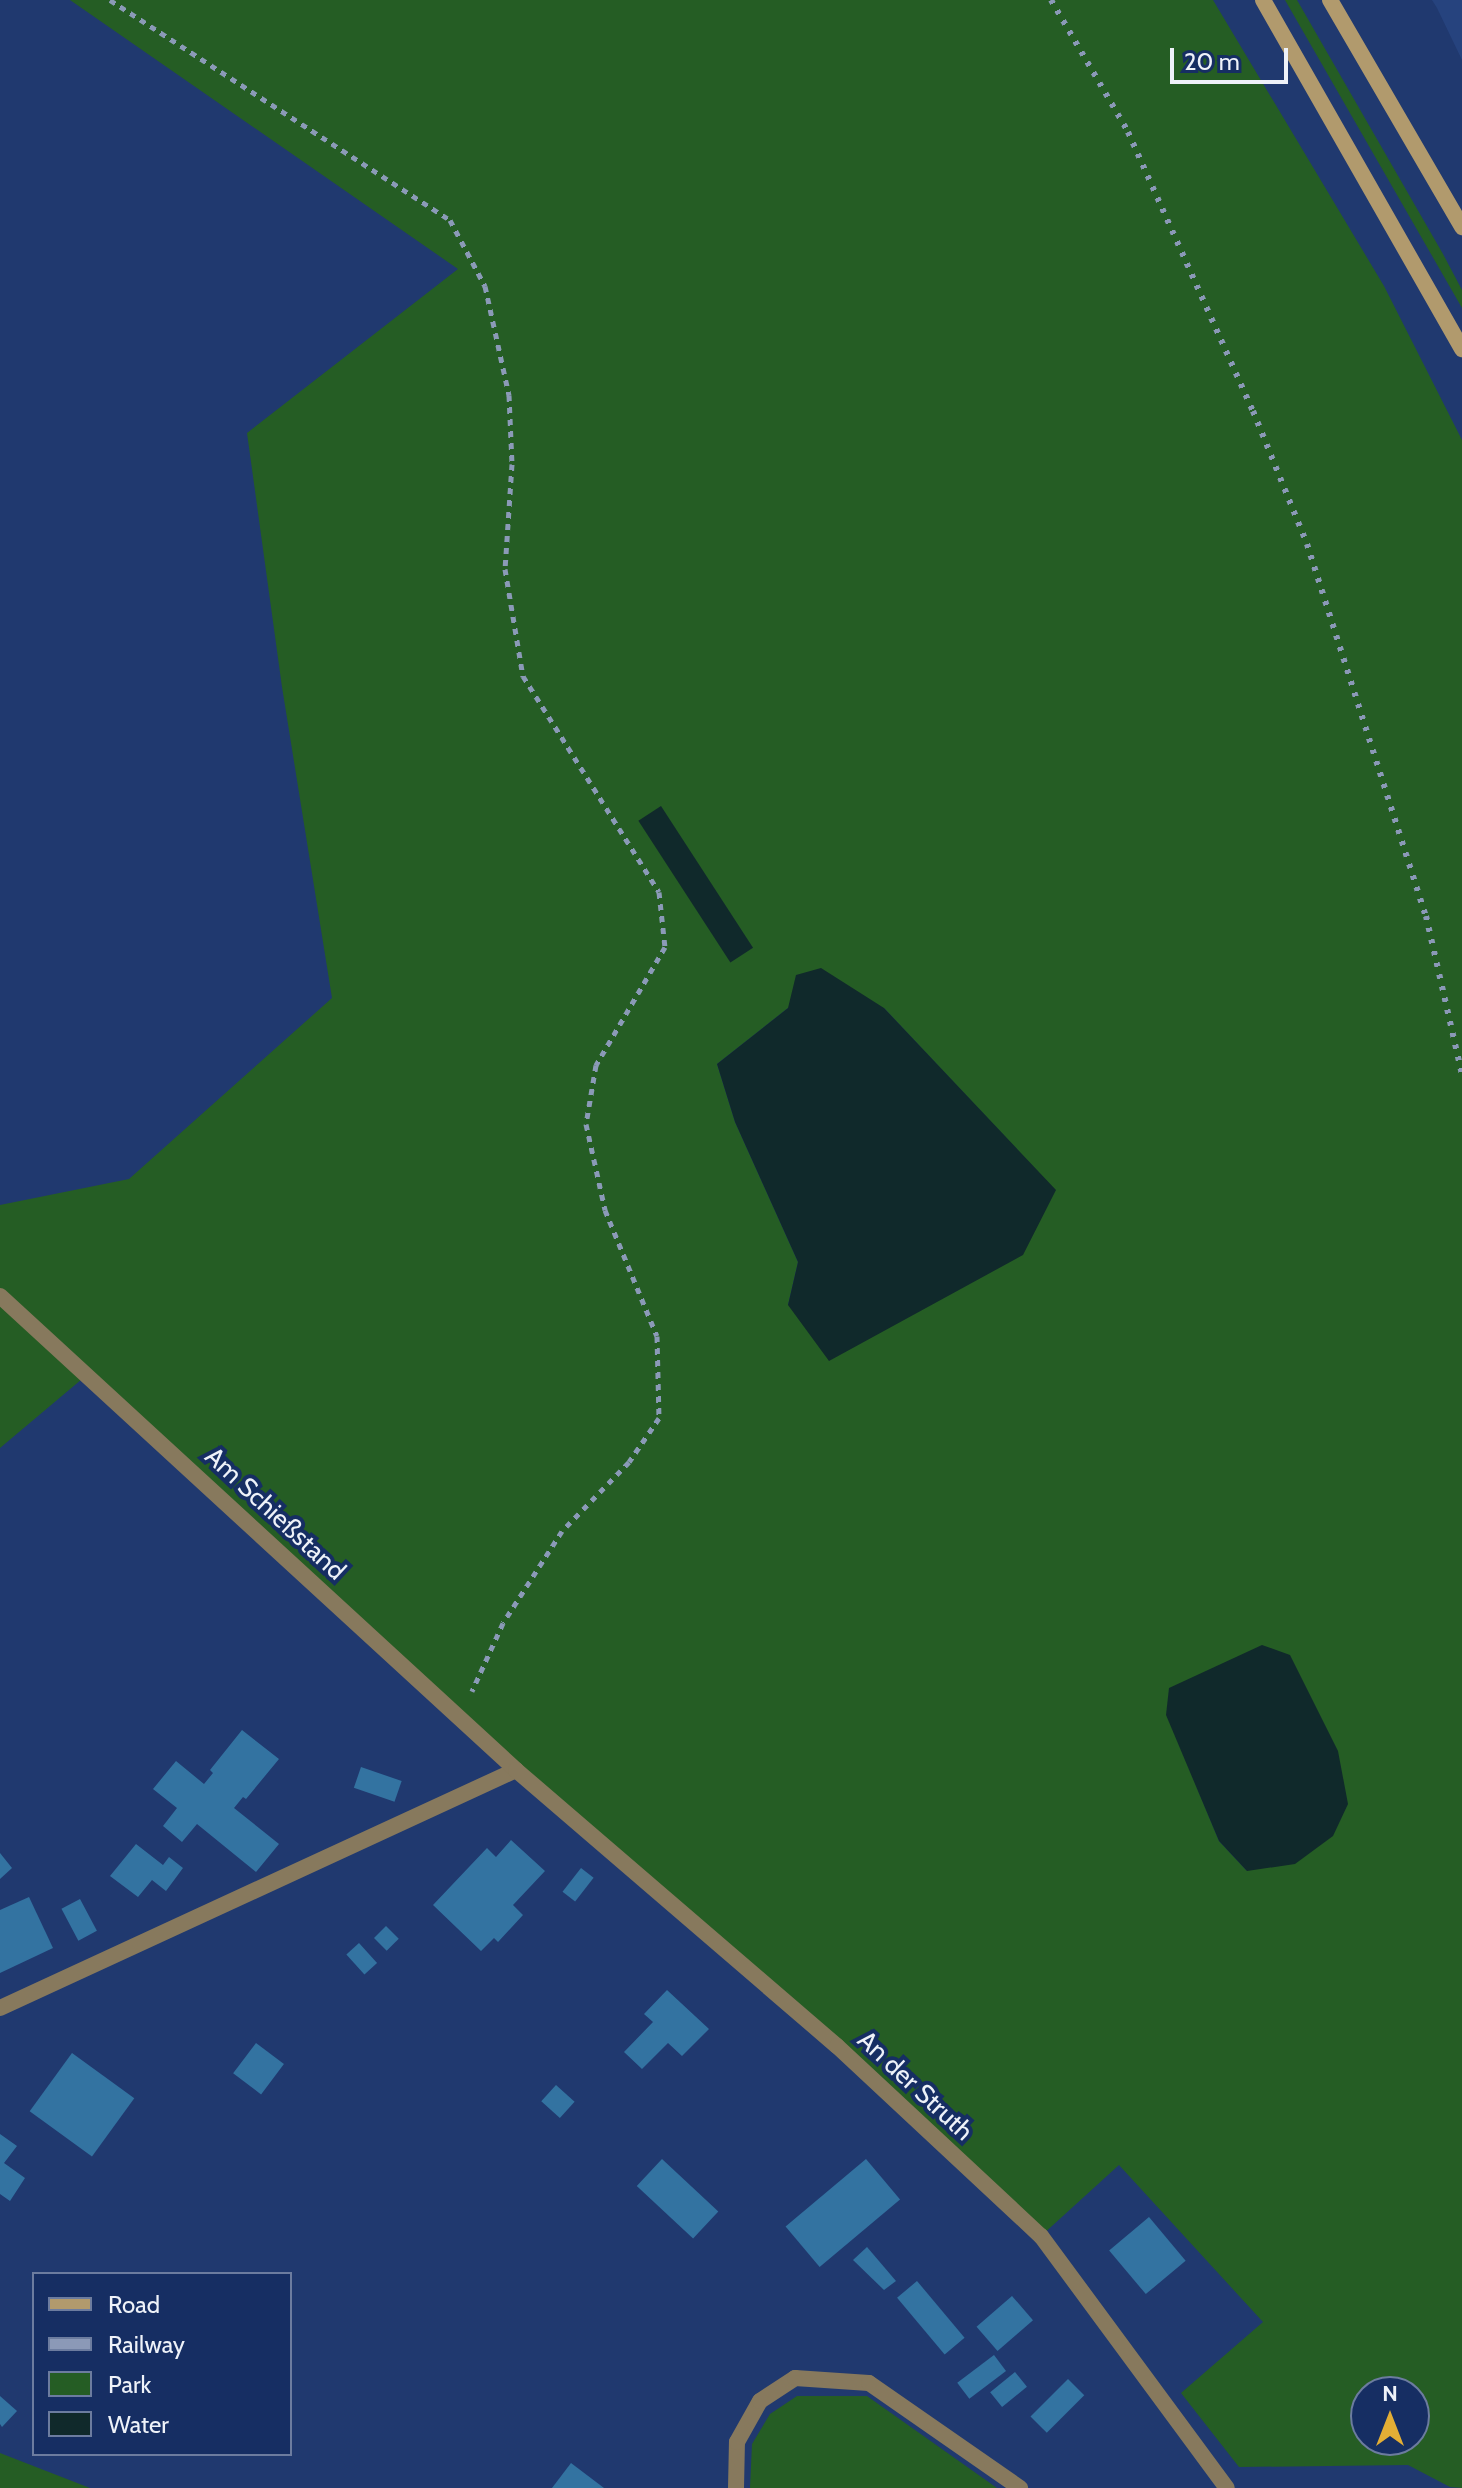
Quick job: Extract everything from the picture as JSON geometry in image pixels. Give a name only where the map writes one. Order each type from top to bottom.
[{"type":"main road","points":[[1263,0],[1462,349]]},
{"type":"main road","points":[[1330,0],[1462,227]]},
{"type":"street","name":"Am Schießstand","points":[[0,1296],[516,1770]]},
{"type":"street","points":[[0,2008],[516,1770]]},
{"type":"street","name":"An der Struth","points":[[516,1770],[837,2046],[1041,2236],[1227,2488]]},
{"type":"street","points":[[736,2488],[737,2442],[760,2401],[795,2378],[869,2383],[1020,2488]]},
{"type":"path","points":[[110,0],[450,220],[485,286],[509,395],[512,464],[505,569],[523,676],[659,892],[665,947],[596,1065],[586,1124],[605,1210],[657,1336],[659,1418],[629,1462],[562,1531],[503,1623],[459,1718]]},
{"type":"shaded area","points":[[1432,0],[1462,0],[1462,60],[1437,8]]},
{"type":"green space","points":[[70,0],[1213,0],[1384,286],[1462,440],[1462,2488],[1450,2487],[1408,2465],[1239,2467],[1181,2393],[1263,2322],[1119,2165],[1041,2236],[516,1770],[88,1374],[0,1448],[0,1205],[129,1179],[332,998],[282,687],[247,433],[458,269]],"holes":[[[788,1008],[884,1008],[1055,1190],[788,1305],[798,1262],[735,1122],[717,1064]],[[1167,1715],[1247,1871],[1219,1841]]]},
{"type":"green space","points":[[1285,0],[1297,0],[1443,254],[1462,290],[1462,308]]},
{"type":"green space","points":[[797,2396],[867,2396],[997,2488],[750,2488],[752,2444],[770,2414]]},
{"type":"green space","points":[[0,2453],[90,2488],[0,2488]]},
{"type":"water","points":[[661,806],[753,948],[730,962],[638,821]]},
{"type":"water","points":[[821,968],[884,1008],[1056,1190],[1023,1255],[829,1361],[788,1305],[798,1262],[735,1122],[717,1064],[788,1008],[796,975]]},
{"type":"water","points":[[1262,1645],[1290,1655],[1338,1751],[1348,1804],[1333,1836],[1295,1864],[1247,1871],[1219,1841],[1166,1715],[1169,1688]]},
{"type":"building","points":[[242,1730],[279,1759],[246,1799],[243,1797],[234,1808],[279,1844],[256,1872],[197,1824],[182,1842],[163,1826],[177,1808],[153,1789],[176,1761],[204,1784],[213,1773],[210,1770]]},
{"type":"building","points":[[361,1767],[402,1781],[394,1802],[354,1788]]},
{"type":"building","points":[[511,1840],[545,1871],[513,1905],[523,1915],[498,1942],[494,1938],[481,1951],[433,1905],[487,1848],[496,1857]]},
{"type":"building","points":[[136,1844],[163,1865],[169,1857],[183,1868],[166,1891],[152,1880],[138,1897],[110,1876]]},
{"type":"building","points":[[0,1853],[12,1868],[0,1879]]},
{"type":"building","points":[[581,1868],[594,1878],[575,1901],[563,1892]]},
{"type":"building","points":[[29,1897],[53,1948],[0,1973],[0,1910]]},
{"type":"building","points":[[80,1899],[97,1931],[78,1941],[61,1909]]},
{"type":"building","points":[[386,1926],[399,1939],[387,1951],[374,1938]]},
{"type":"building","points":[[359,1943],[377,1963],[364,1974],[346,1954]]},
{"type":"building","points":[[667,1990],[709,2029],[682,2056],[668,2043],[642,2069],[624,2052],[653,2022],[644,2014]]},
{"type":"building","points":[[256,2043],[284,2064],[261,2094],[233,2073]]},
{"type":"building","points":[[72,2053],[134,2098],[92,2157],[30,2111]]},
{"type":"building","points":[[556,2085],[575,2102],[560,2118],[541,2101]]},
{"type":"building","points":[[0,2134],[17,2146],[4,2163],[25,2178],[10,2201],[0,2194]]},
{"type":"building","points":[[662,2159],[718,2212],[693,2239],[637,2186]]},
{"type":"building","points":[[866,2159],[900,2200],[820,2267],[786,2226]]},
{"type":"building","points":[[1149,2217],[1186,2261],[1146,2294],[1109,2250]]},
{"type":"building","points":[[867,2247],[896,2281],[884,2290],[853,2260]]},
{"type":"building","points":[[917,2281],[965,2338],[945,2354],[897,2298]]},
{"type":"building","points":[[1012,2296],[1033,2320],[998,2351],[977,2327]]},
{"type":"building","points":[[994,2355],[1006,2371],[969,2399],[957,2383]]},
{"type":"building","points":[[1015,2372],[1027,2387],[1002,2407],[990,2392]]},
{"type":"building","points":[[1068,2379],[1084,2395],[1047,2433],[1031,2416]]},
{"type":"building","points":[[0,2396],[17,2411],[2,2427],[0,2424]]},
{"type":"building","points":[[571,2463],[604,2488],[552,2488]]},
{"type":"railway","points":[[1051,0],[1128,132],[1253,411],[1307,544],[1426,916],[1462,1074]]}]
